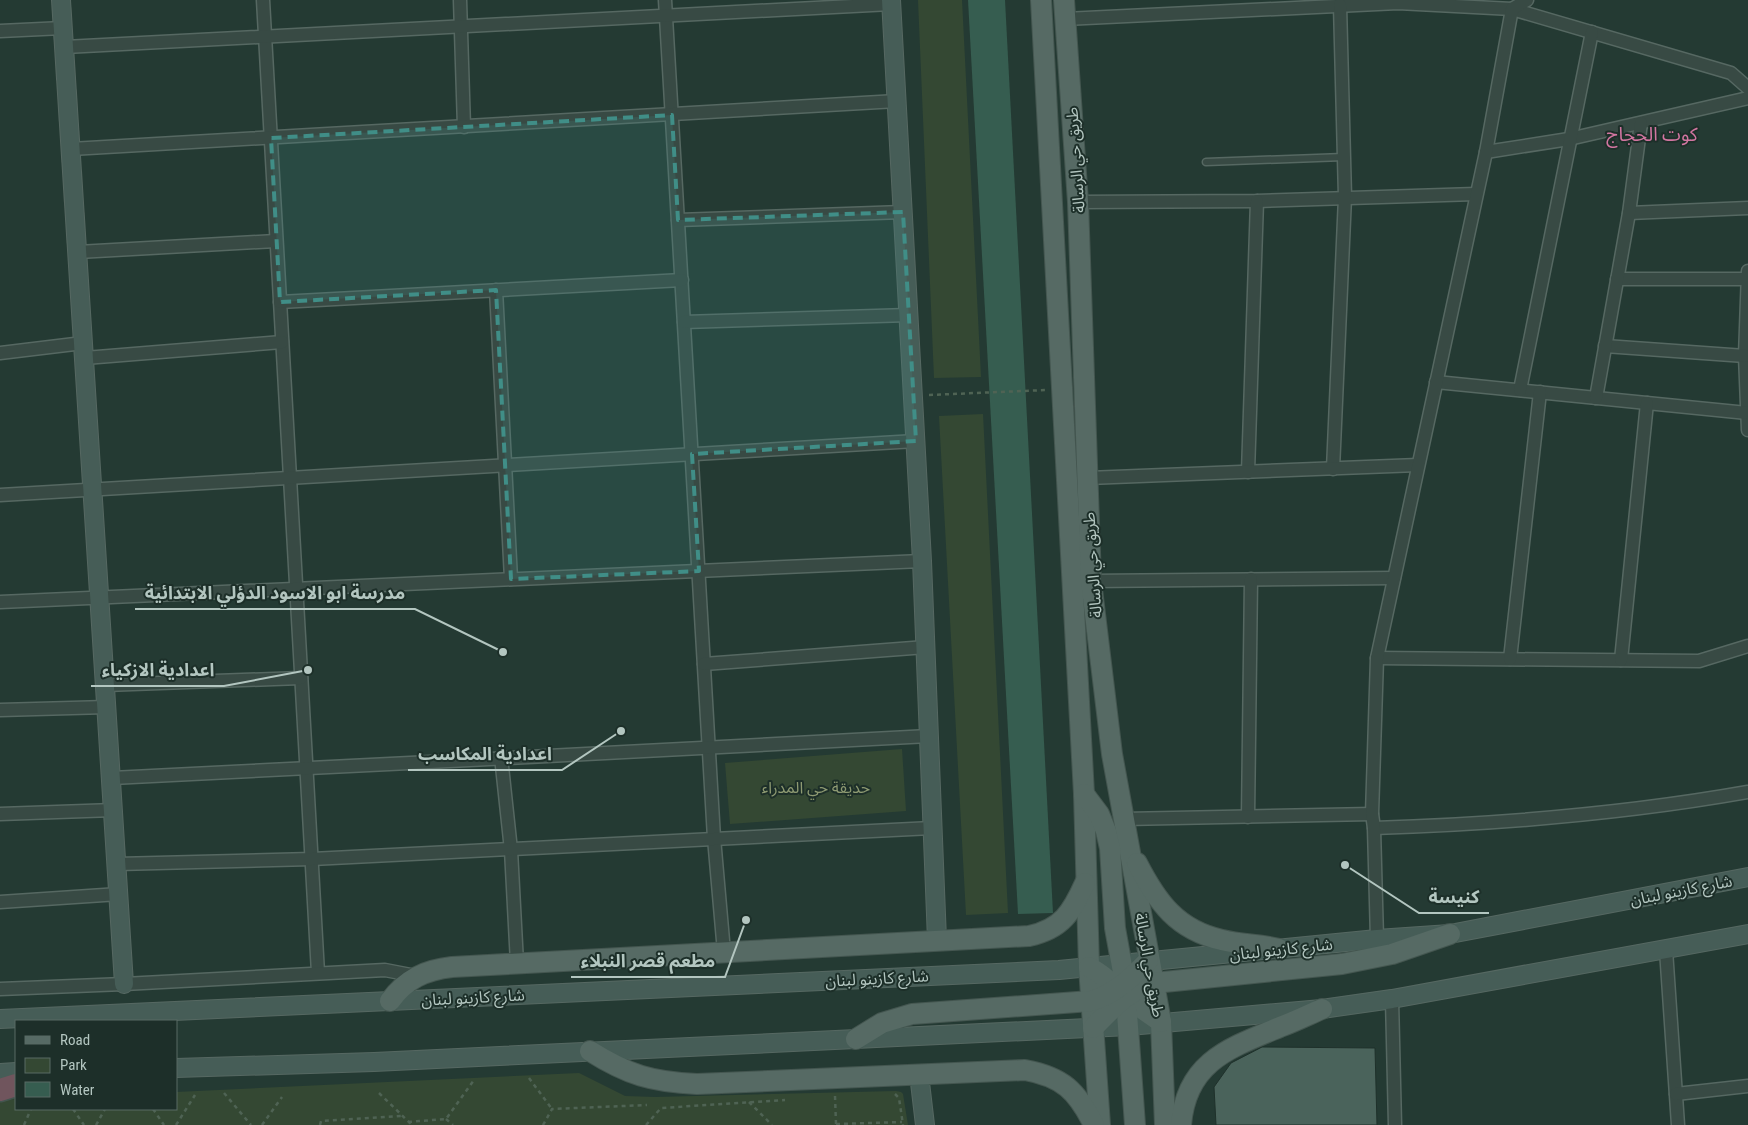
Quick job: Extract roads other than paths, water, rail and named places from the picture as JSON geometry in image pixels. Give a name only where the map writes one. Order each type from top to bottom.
[{"type":"highway","points":[[0,1090],[15,1086]]},
{"type":"main road","points":[[62,0],[124,984]]},
{"type":"main road","name":"طريق حي الرسالة","points":[[1041,0],[1084,794],[1089,967],[1100,1125]]},
{"type":"main road","points":[[891,2],[914,396],[937,940]]},
{"type":"main road","name":"طريق حي الرسالة","points":[[1065,9],[1078,202],[1091,581],[1112,754],[1148,961],[1161,1022],[1164,1125]]},
{"type":"main road","points":[[1084,794],[1098,814],[1106,831],[1110,848],[1115,928],[1129,1026],[1135,1125]]},
{"type":"main road","points":[[1128,842],[1156,897],[1164,908],[1185,925],[1196,932],[1222,940],[1260,945],[1279,950]]},
{"type":"main road","name":"شارع كازينو لبنان","points":[[1148,961],[1279,950],[1377,939],[1450,934],[1748,877]]},
{"type":"main road","points":[[390,1001],[402,987],[416,976],[433,969],[1019,937],[1039,934],[1056,925],[1070,912],[1087,879]]},
{"type":"main road","points":[[856,1039],[882,1024],[912,1014],[1091,1001],[1124,986],[1144,986],[1154,983],[1342,964],[1392,954],[1450,934]]},
{"type":"main road","points":[[178,1068],[384,1062],[1129,1026],[1322,1008],[1392,999],[1748,934]]},
{"type":"main road","points":[[1093,1028],[1124,986],[1148,961]]},
{"type":"main road","points":[[1089,967],[1124,986],[1141,1008],[1161,1022]]},
{"type":"main road","name":"شارع كازينو لبنان","points":[[0,1019],[1039,971],[1089,967]]},
{"type":"main road","points":[[1181,1125],[1186,1100],[1192,1087],[1204,1067],[1212,1060],[1240,1043],[1322,1008]]},
{"type":"main road","points":[[590,1051],[614,1066],[640,1077],[669,1083],[697,1084],[1025,1070],[1040,1072],[1051,1076],[1067,1086],[1077,1097],[1094,1125]]},
{"type":"main road","points":[[0,1073],[15,1072]]},
{"type":"main road","points":[[919,1074],[925,1125]]},
{"type":"street","points":[[263,0],[318,974]]},
{"type":"street","points":[[460,0],[464,127]]},
{"type":"street","points":[[666,0],[714,838],[724,952]]},
{"type":"street","points":[[1377,939],[1372,814],[1377,658],[1486,152],[1512,9],[1527,0]]},
{"type":"street","points":[[64,47],[666,16],[891,2]]},
{"type":"street","points":[[1065,9],[1340,5],[1398,2],[1512,9],[1731,73],[1748,88]]},
{"type":"street","points":[[1333,468],[1345,197],[1340,5]]},
{"type":"street","points":[[0,31],[63,28]]},
{"type":"street","points":[[1520,390],[1592,32]]},
{"type":"street","points":[[1486,152],[1569,139],[1748,98]]},
{"type":"street","points":[[71,150],[896,101]]},
{"type":"street","points":[[1596,398],[1629,213],[1641,123]]},
{"type":"street","points":[[1078,202],[1257,201],[1476,194]]},
{"type":"street","points":[[1248,472],[1257,201]]},
{"type":"street","points":[[1629,213],[1748,208]]},
{"type":"street","points":[[678,220],[903,212]]},
{"type":"street","points":[[78,252],[276,241]]},
{"type":"street","points":[[1748,271],[1745,356],[1748,430]]},
{"type":"street","points":[[1617,279],[1748,279]]},
{"type":"street","points":[[280,302],[682,280]]},
{"type":"street","points":[[496,290],[511,579]]},
{"type":"street","points":[[684,322],[909,315]]},
{"type":"street","points":[[0,353],[282,342]]},
{"type":"street","points":[[1605,346],[1745,356]]},
{"type":"street","points":[[1436,382],[1747,413]]},
{"type":"street","points":[[1510,659],[1540,392]]},
{"type":"street","points":[[1621,660],[1647,403]]},
{"type":"street","points":[[0,495],[916,440]]},
{"type":"street","points":[[1088,478],[1418,465]]},
{"type":"street","points":[[0,602],[922,561]]},
{"type":"street","points":[[1091,581],[1394,578]]},
{"type":"street","points":[[1248,817],[1251,579]]},
{"type":"street","points":[[1377,658],[1700,661],[1748,646]]},
{"type":"street","points":[[704,664],[926,647]]},
{"type":"street","points":[[106,685],[301,678]]},
{"type":"street","points":[[0,710],[107,707]]},
{"type":"street","points":[[112,778],[501,757],[709,749],[929,736]]},
{"type":"street","points":[[501,757],[510,850],[517,963]]},
{"type":"street","points":[[1374,828],[1572,817],[1748,792]]},
{"type":"street","points":[[0,814],[114,810]]},
{"type":"street","points":[[1124,819],[1372,814]]},
{"type":"street","points":[[117,864],[312,859],[932,828]]},
{"type":"street","points":[[0,902],[119,894]]},
{"type":"street","points":[[1666,950],[1678,1125]]},
{"type":"street","points":[[0,989],[384,970],[416,976]]},
{"type":"street","points":[[1392,999],[1396,1125]]},
{"type":"street","points":[[1676,1094],[1748,1086]]},
{"type":"lane","points":[[1206,162],[1344,157]]},
{"type":"water","points":[[968,0],[1005,0],[1053,913],[1018,914]]},
{"type":"place","name":"مدرسة ابو الاسود الدؤلي الابتدائية","points":[[503,652]]},
{"type":"place","name":"اعدادية الازكياء","points":[[308,670]]},
{"type":"place","name":"اعدادية المكاسب","points":[[621,731]]},
{"type":"place","name":"كنيسة","points":[[1345,865]]},
{"type":"place","name":"مطعم قصر النبلاء","points":[[746,920]]},
{"type":"district","name":"كوت الحجاج","points":[[1652,134]]},
{"type":"park label","name":"حديقة حي المدراء","points":[[816,787]]}]
